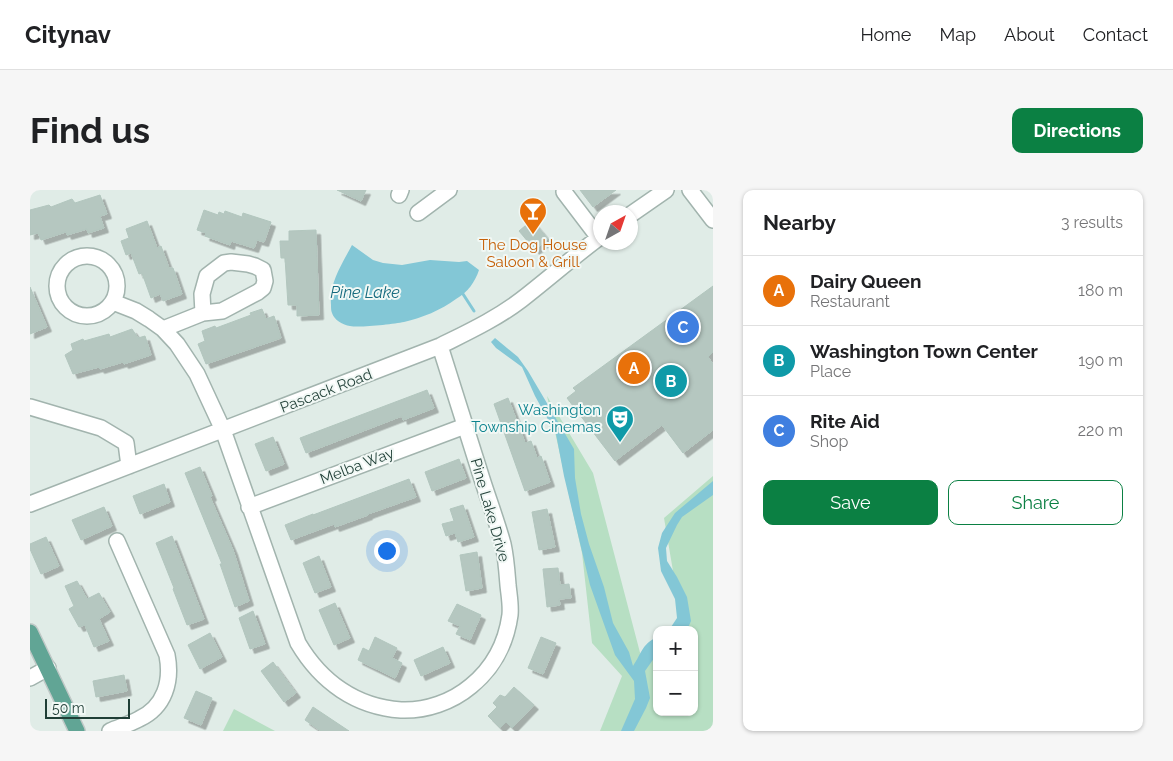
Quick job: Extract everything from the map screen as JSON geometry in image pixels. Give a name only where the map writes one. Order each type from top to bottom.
[{"type":"main road","points":[[30,632],[77,731]]},
{"type":"street","points":[[418,213],[449,190]]},
{"type":"street","points":[[638,209],[666,190]]},
{"type":"street","points":[[690,190],[713,220]]},
{"type":"street","points":[[564,192],[593,228]]},
{"type":"street","name":"Pascack Road","points":[[30,504],[440,346],[476,328],[520,301],[593,243]]},
{"type":"street","points":[[85,256],[103,260],[115,275],[117,284],[113,302],[106,310],[86,317],[76,315],[66,309],[56,291],[60,270],[68,262],[76,258],[85,256]]},
{"type":"street","name":"Pine Lake Drive","points":[[113,302],[136,311],[163,329],[177,344],[196,374],[222,430],[298,643],[306,657],[318,672],[333,685],[370,705],[389,709],[423,709],[453,699],[467,690],[480,679],[492,664],[501,648],[510,614],[503,545],[440,346]]},
{"type":"street","points":[[163,329],[203,313]]},
{"type":"street","points":[[30,407],[101,428],[126,443],[129,466]]},
{"type":"street","name":"Melba Way","points":[[250,507],[465,426]]},
{"type":"street","points":[[110,731],[140,719],[150,712],[158,704],[169,680],[167,655],[117,541]]},
{"type":"street","points":[[30,678],[48,668]]},
{"type":"green space","points":[[547,396],[593,473],[643,664],[653,654],[653,716],[698,716],[698,626],[680,626],[682,624],[664,518],[713,476],[713,731],[600,731],[622,676],[592,643],[582,553]]},
{"type":"green space","points":[[234,709],[275,731],[223,731]]},
{"type":"water","name":"Pine Lake","points":[[352,245],[373,260],[383,263],[402,265],[430,260],[467,261],[479,270],[473,283],[464,293],[444,307],[431,313],[399,323],[350,326],[339,322],[333,316],[331,297],[334,281]]},
{"type":"water","points":[[495,338],[518,357],[574,449],[575,478],[581,514],[589,544],[604,587],[613,623],[629,652],[633,666],[645,646],[653,639],[653,660],[645,671],[650,698],[634,731],[621,731],[635,699],[634,681],[615,655],[590,585],[556,434],[535,396],[522,367],[496,348],[491,342]]},
{"type":"water","points":[[713,481],[713,495],[682,517],[666,548],[667,561],[687,597],[691,621],[689,626],[672,626],[677,618],[675,599],[661,571],[658,548],[662,533],[675,513]]},
{"type":"building","points":[[337,190],[366,190],[361,201]]},
{"type":"building","points":[[580,190],[616,190],[593,205],[593,207]]},
{"type":"building","points":[[100,195],[107,214],[100,216],[104,228],[88,233],[87,229],[67,235],[66,232],[41,240],[38,233],[30,235],[30,210],[49,205],[51,207],[72,199],[75,203]]},
{"type":"building","points":[[204,210],[218,215],[219,212],[224,214],[225,211],[242,217],[243,213],[271,222],[264,242],[257,240],[254,248],[231,241],[230,245],[205,236],[206,233],[197,230]]},
{"type":"building","name":"The Dog House Saloon & Grill","points":[[532,220],[548,239],[535,250],[519,231]]},
{"type":"building","points":[[147,221],[157,248],[161,246],[169,268],[173,268],[182,294],[163,301],[160,294],[151,298],[142,273],[139,274],[131,253],[126,255],[121,241],[129,238],[126,229]]},
{"type":"building","points":[[316,230],[319,315],[297,316],[297,305],[288,305],[285,258],[281,258],[280,241],[289,241],[289,231]]},
{"type":"building","points":[[713,286],[713,352],[708,357],[713,364],[713,430],[683,453],[662,425],[615,461],[567,398],[576,391],[573,388]]},
{"type":"building","points":[[30,287],[47,327],[30,334]]},
{"type":"building","points":[[262,309],[266,319],[274,316],[281,338],[206,364],[198,344],[205,341],[202,331],[215,326],[216,328]]},
{"type":"building","points":[[132,329],[138,338],[145,336],[151,355],[124,364],[123,362],[73,374],[65,355],[73,350],[71,344],[83,339],[84,341],[109,334],[110,337]]},
{"type":"building","points":[[427,390],[434,408],[403,420],[402,416],[306,453],[300,438]]},
{"type":"building","points":[[508,398],[525,443],[531,441],[537,458],[541,456],[550,482],[525,491],[494,404]]},
{"type":"building","points":[[273,437],[284,464],[266,471],[255,444]]},
{"type":"building","points":[[459,459],[466,478],[432,491],[425,472]]},
{"type":"building","points":[[200,467],[212,496],[210,497],[233,550],[249,601],[235,607],[220,564],[222,564],[185,473]]},
{"type":"building","points":[[409,479],[416,497],[335,527],[334,524],[291,540],[285,525]]},
{"type":"building","points":[[164,484],[170,502],[140,514],[133,496]]},
{"type":"building","points":[[463,505],[474,537],[458,542],[455,533],[446,536],[442,524],[454,521],[450,509]]},
{"type":"building","points":[[104,507],[112,526],[81,540],[72,520]]},
{"type":"building","points":[[547,509],[555,547],[539,550],[532,512]]},
{"type":"building","points":[[172,536],[204,619],[187,625],[156,543]]},
{"type":"building","points":[[46,537],[59,566],[41,574],[30,549],[30,544]]},
{"type":"building","points":[[477,552],[482,588],[466,591],[460,555]]},
{"type":"building","points":[[319,556],[331,587],[315,593],[303,563]]},
{"type":"building","points":[[558,568],[560,585],[569,584],[571,598],[559,599],[560,605],[547,607],[543,569]]},
{"type":"building","points":[[77,581],[87,599],[99,593],[110,612],[99,619],[109,641],[94,647],[85,625],[79,627],[69,609],[74,606],[65,586]]},
{"type":"building","points":[[335,603],[350,638],[334,645],[319,610]]},
{"type":"building","points":[[457,604],[481,615],[470,640],[456,634],[460,626],[448,621]]},
{"type":"building","points":[[253,611],[265,644],[250,649],[239,618]]},
{"type":"building","points":[[210,633],[222,657],[200,669],[188,645]]},
{"type":"building","points":[[375,637],[397,648],[392,658],[402,663],[395,678],[358,660],[363,648],[369,651]]},
{"type":"building","points":[[541,637],[556,643],[543,674],[528,668]]},
{"type":"building","points":[[443,647],[450,663],[421,676],[414,660]]},
{"type":"building","points":[[273,662],[296,693],[284,702],[261,671]]},
{"type":"building","points":[[124,675],[127,691],[96,697],[93,681]]},
{"type":"building","points":[[514,687],[534,705],[512,728],[506,722],[500,728],[488,716],[497,707],[493,703],[500,695],[505,697]]},
{"type":"building","points":[[196,691],[212,698],[201,725],[184,718]]},
{"type":"building","points":[[313,707],[349,731],[321,731],[305,720]]},
{"type":"waterway","points":[[463,294],[474,311]]},
{"type":"place","name":"The Dog House Saloon & Grill","points":[[533,235]]},
{"type":"place","name":"Rite Aid","points":[[683,327]]},
{"type":"place","name":"Dairy Queen","points":[[634,368]]},
{"type":"place","name":"Washington Town Center","points":[[671,381]]},
{"type":"place","name":"Washington Township Cinemas","points":[[620,443]]}]
